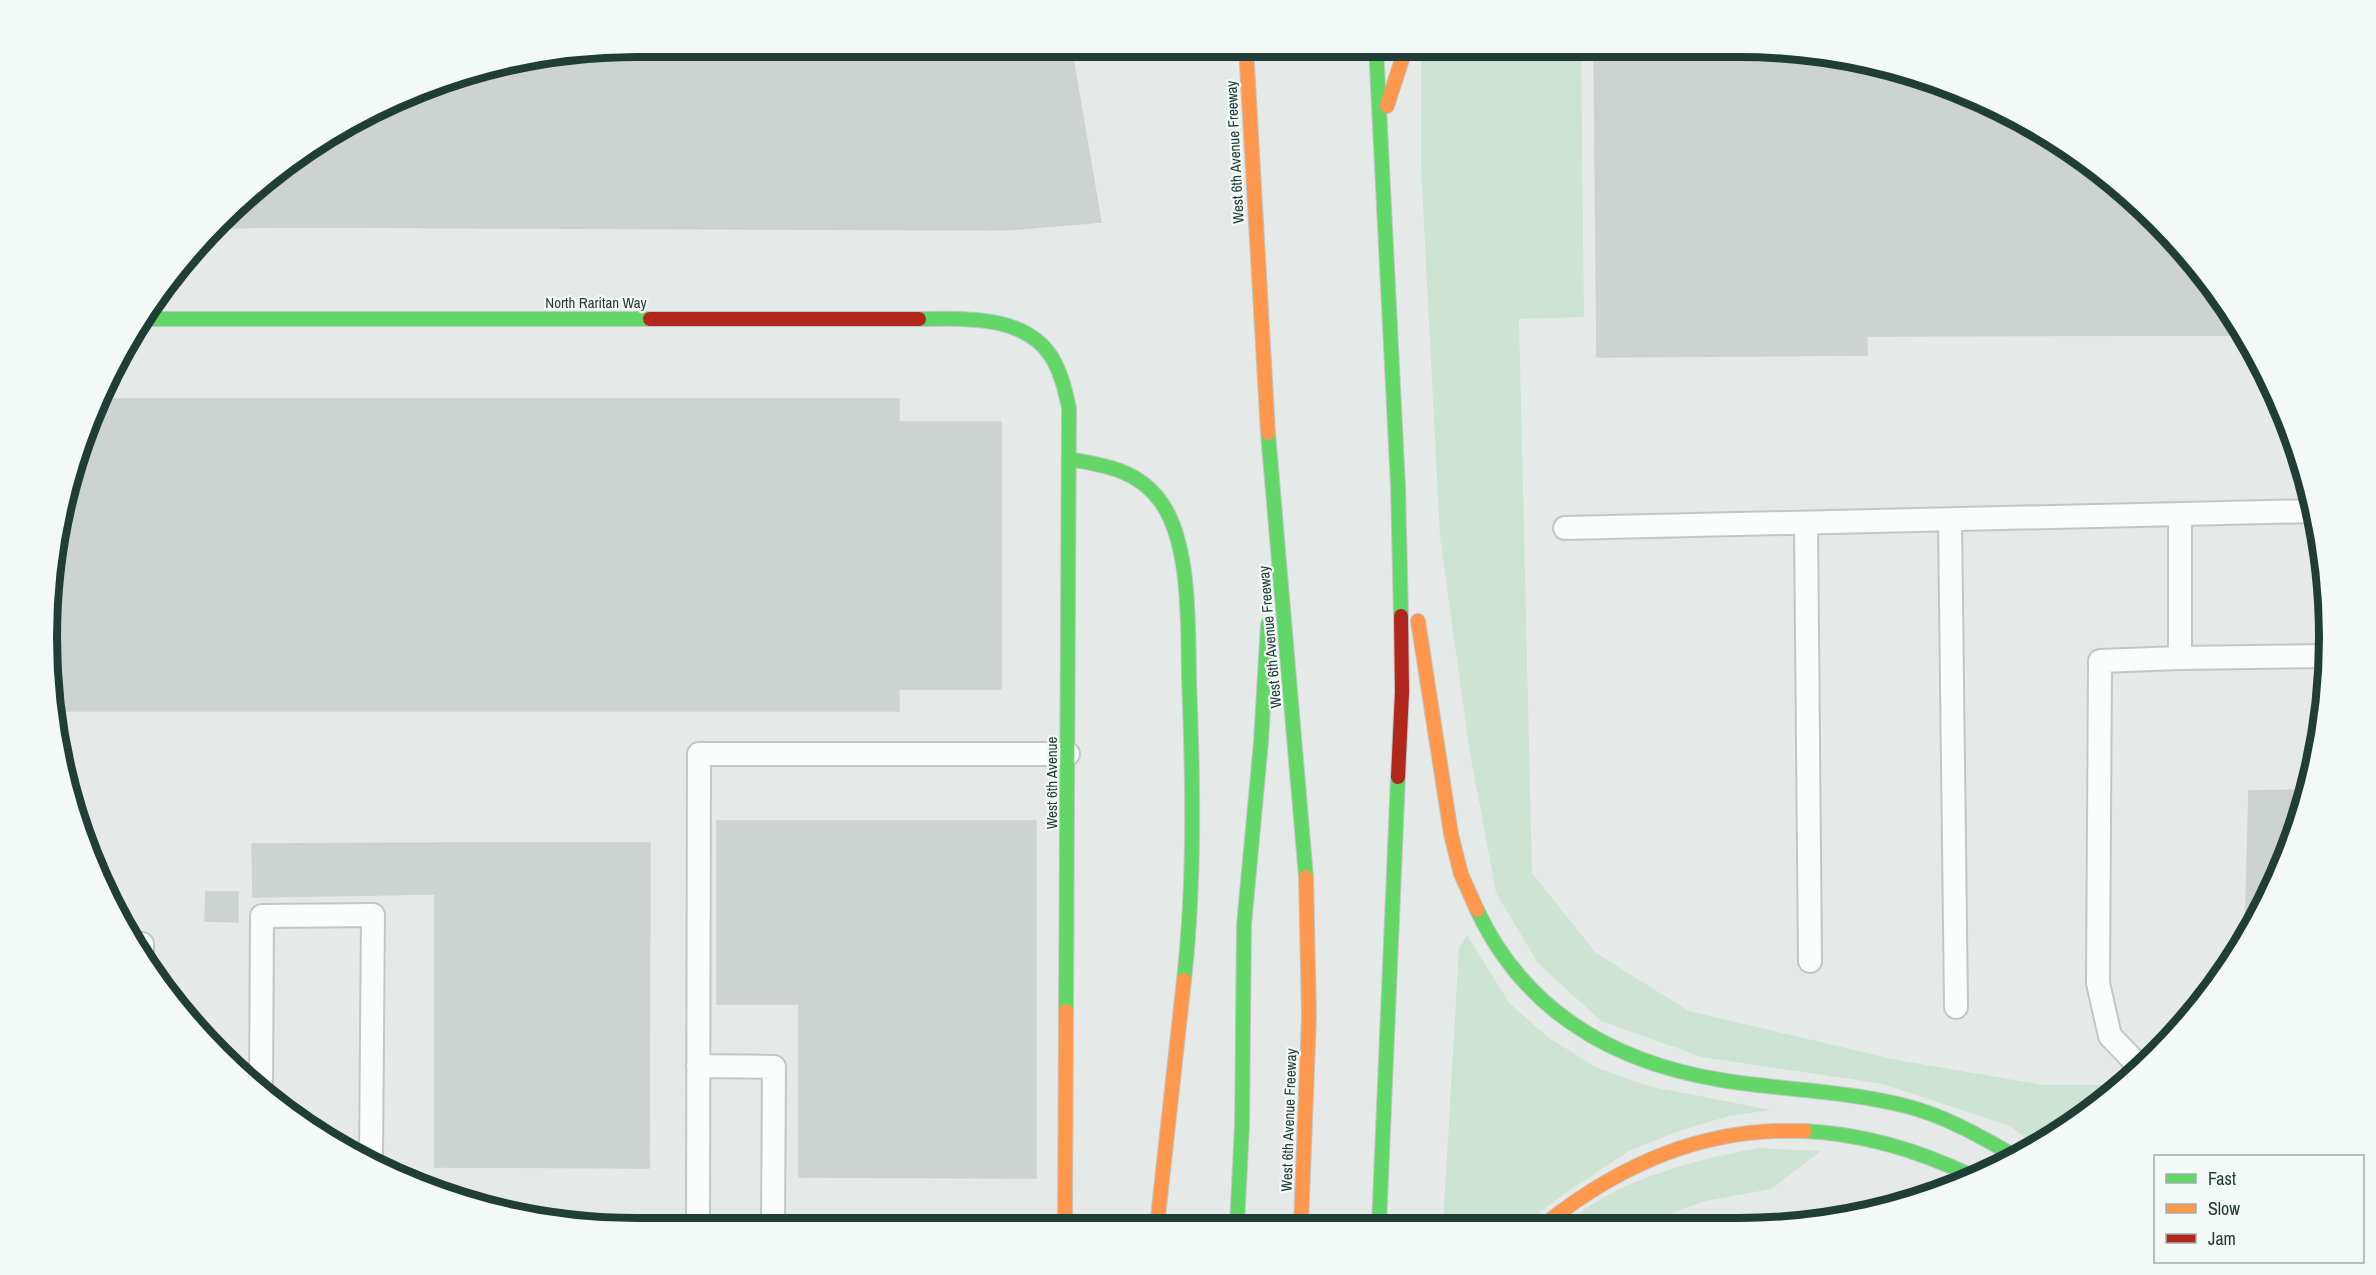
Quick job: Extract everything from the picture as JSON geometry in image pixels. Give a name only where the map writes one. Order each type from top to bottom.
[{"type":"main road","name":"West 6th Avenue Freeway","points":[[1247,57],[1274,512],[1299,779],[1309,946],[1308,1081],[1301,1218]]},
{"type":"main road","points":[[1376,57],[1398,486],[1402,692],[1379,1218]]},
{"type":"main road","points":[[1380,128],[1403,57]]},
{"type":"main road","name":"North Raritan Way","points":[[152,319],[975,319],[1001,323],[1024,332],[1045,345]]},
{"type":"main road","name":"West 6th Avenue","points":[[1045,345],[1064,383],[1069,408],[1065,1218]]},
{"type":"main road","points":[[1069,459],[1117,469],[1150,487],[1175,532],[1186,588],[1193,768],[1193,845],[1183,996],[1161,1167],[1158,1218]]},
{"type":"main road","points":[[1398,486],[1438,755],[1456,853],[1465,887],[1490,938],[1536,996],[1558,1017],[1629,1058],[1683,1074],[1852,1095],[1933,1114],[1975,1133],[2007,1152]]},
{"type":"main road","points":[[1237,1218],[1242,1126],[1244,925],[1261,742],[1274,512]]},
{"type":"main road","points":[[1553,1218],[1573,1202],[1629,1168],[1682,1148],[1729,1137],[1761,1133],[1808,1131],[1859,1137],[1896,1145],[1940,1160],[1965,1172]]},
{"type":"lane","points":[[1565,528],[2305,511]]},
{"type":"lane","points":[[2180,514],[2180,658]]},
{"type":"lane","points":[[1950,520],[1956,1007]]},
{"type":"lane","points":[[1806,523],[1810,961]]},
{"type":"lane","points":[[2135,1061],[2110,1036],[2098,983],[2100,661],[2319,656]]},
{"type":"lane","points":[[698,1218],[699,754],[1068,754]]},
{"type":"lane","points":[[261,1079],[262,916],[373,915],[371,1153]]},
{"type":"lane","points":[[698,1066],[774,1067],[773,1218]]},
{"type":"green space","points":[[1421,57],[1581,57],[1584,317],[1519,319],[1532,873],[1596,953],[1689,1011],[1892,1059],[2043,1085],[2108,1085],[2061,1120],[2029,1140],[2010,1126],[1883,1084],[1702,1057],[1601,1021],[1538,963],[1496,893],[1469,747],[1440,537],[1421,166]]},
{"type":"green space","points":[[1467,935],[1510,1004],[1548,1037],[1595,1067],[1648,1086],[1771,1110],[1729,1116],[1679,1131],[1629,1151],[1565,1193],[1533,1218],[1443,1218],[1459,948]]},
{"type":"green space","points":[[1758,1148],[1821,1151],[1771,1189],[1705,1201],[1659,1218],[1574,1218],[1608,1195],[1631,1184],[1708,1159]]},
{"type":"building","points":[[1006,57],[1006,91],[445,90],[524,68],[600,58]]},
{"type":"building","points":[[1006,57],[1073,57],[1101,222],[1006,230]]},
{"type":"building","points":[[1594,57],[1776,58],[1852,68],[1917,86],[1919,306],[1867,307],[1867,355],[1597,357]]},
{"type":"building","points":[[1917,86],[1961,101],[1995,117],[2029,135],[2092,177],[2149,227],[2175,255],[2199,284],[2234,335],[1867,336],[1867,307],[1919,306]]},
{"type":"building","points":[[445,90],[1006,91],[1006,230],[300,227],[300,166],[347,135],[381,117]]},
{"type":"building","points":[[300,166],[300,227],[226,228],[255,201]]},
{"type":"building","points":[[109,399],[899,399],[899,711],[62,711],[58,675],[58,600],[68,524],[77,487]]},
{"type":"building","points":[[899,422],[1001,422],[1001,689],[899,689]]},
{"type":"building","points":[[2298,790],[2275,860],[2246,919],[2249,791]]},
{"type":"building","points":[[717,821],[922,821],[922,1004],[717,1004]]},
{"type":"building","points":[[922,821],[1036,821],[1036,1178],[799,1177],[799,1004],[922,1004]]},
{"type":"building","points":[[435,843],[650,843],[649,1168],[435,1167]]},
{"type":"building","points":[[435,843],[436,894],[253,897],[252,844]]},
{"type":"building","points":[[206,892],[238,892],[238,922],[205,921]]},
{"type":"traffic: fast","points":[[1377,57],[1398,486],[1401,616]]},
{"type":"traffic: fast","points":[[152,319],[650,319]]},
{"type":"traffic: fast","points":[[919,319],[991,322],[1025,332],[1039,342],[1051,356],[1060,375],[1069,408],[1066,1011]]},
{"type":"traffic: fast","points":[[1268,433],[1306,877]]},
{"type":"traffic: fast","points":[[1069,459],[1108,467],[1142,483],[1161,502],[1178,540],[1188,612],[1192,792],[1190,905],[1184,980]]},
{"type":"traffic: fast","points":[[1237,1218],[1242,1126],[1244,925],[1261,742],[1268,624]]},
{"type":"traffic: fast","points":[[1379,1218],[1398,777]]},
{"type":"traffic: fast","points":[[1477,910],[1497,947],[1521,978],[1548,1005],[1579,1028],[1612,1047],[1648,1062],[1686,1073],[1727,1081],[1862,1097],[1906,1106],[1948,1121],[2007,1152]]},
{"type":"traffic: fast","points":[[1805,1131],[1849,1136],[1891,1145],[1932,1158],[1964,1172]]},
{"type":"traffic: slow","points":[[1247,57],[1268,433]]},
{"type":"traffic: slow","points":[[1387,106],[1403,57]]},
{"type":"traffic: slow","points":[[1418,621],[1451,834],[1461,874],[1477,910]]},
{"type":"traffic: slow","points":[[1301,1218],[1309,1016],[1306,877]]},
{"type":"traffic: slow","points":[[1158,1218],[1184,980]]},
{"type":"traffic: slow","points":[[1065,1218],[1066,1011]]},
{"type":"traffic: slow","points":[[1553,1218],[1604,1183],[1666,1153],[1733,1135],[1768,1131],[1805,1131]]},
{"type":"traffic: jam","points":[[650,319],[919,319]]},
{"type":"traffic: jam","points":[[1398,777],[1402,692],[1401,616]]}]
